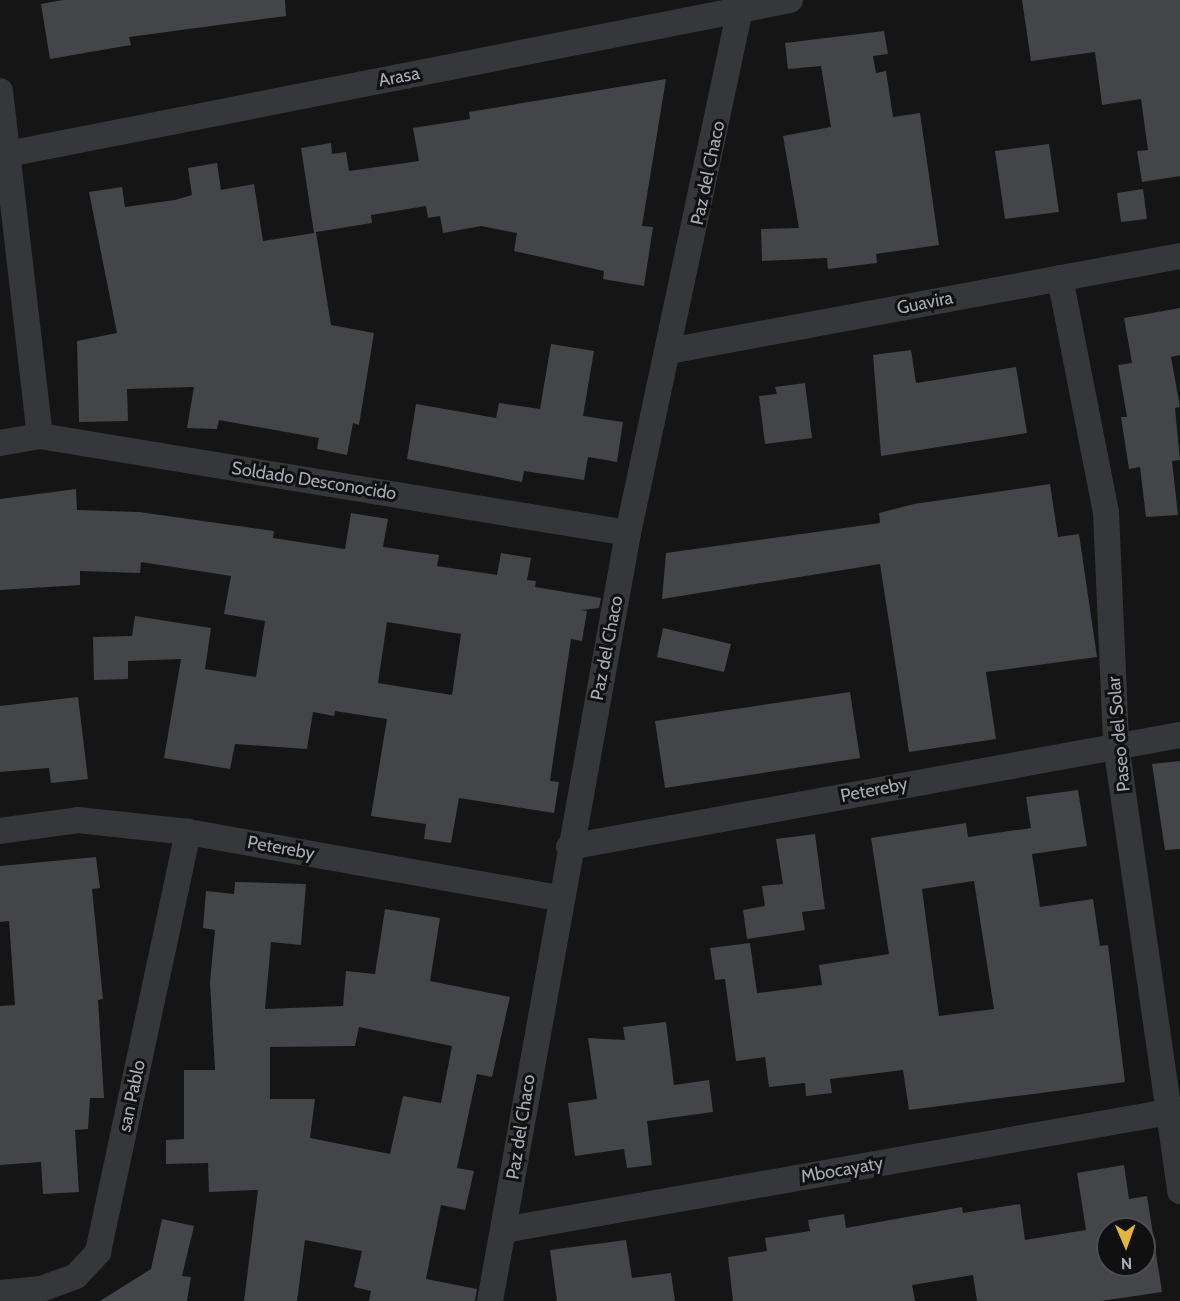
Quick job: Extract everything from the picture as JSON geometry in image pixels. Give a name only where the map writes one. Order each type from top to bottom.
[{"type":"street","name":"Arasa","points":[[8,154],[742,4],[790,0]]},
{"type":"street","name":"Paz del Chaco","points":[[490,1301],[504,1230],[559,898],[628,533],[742,4]]},
{"type":"street","points":[[0,91],[40,436]]},
{"type":"street","name":"Guavira","points":[[669,351],[1180,256]]},
{"type":"street","name":"Paseo del Solar","points":[[1060,278],[1106,512],[1116,745],[1174,1111],[1180,1191]]},
{"type":"street","name":"Soldado Desconocido","points":[[0,443],[40,436],[628,533]]},
{"type":"street","name":"Petereby","points":[[569,847],[1180,735]]},
{"type":"street","name":"Petereby","points":[[0,831],[78,820],[188,831],[559,898]]},
{"type":"street","name":"san Pablo","points":[[0,1293],[41,1289],[76,1275],[98,1252],[188,831]]},
{"type":"street","name":"Mbocayaty","points":[[504,1230],[1174,1111]]},
{"type":"building","points":[[63,0],[285,0],[286,16],[129,37],[131,45],[50,59],[41,4]]},
{"type":"building","points":[[1022,0],[1180,0],[1180,176],[1142,182],[1137,151],[1148,150],[1141,99],[1102,105],[1095,52],[1031,61]]},
{"type":"building","points":[[884,31],[888,54],[873,56],[876,73],[886,71],[893,117],[920,113],[939,245],[876,254],[877,263],[828,269],[827,258],[762,261],[761,229],[799,228],[783,136],[831,127],[821,66],[788,69],[785,43]]},
{"type":"building","points":[[666,79],[642,226],[653,227],[644,286],[603,279],[604,271],[514,251],[517,233],[481,226],[443,233],[440,216],[428,218],[426,206],[371,215],[372,223],[316,232],[331,325],[374,333],[359,425],[353,423],[347,455],[317,449],[319,438],[219,420],[217,429],[187,428],[194,387],[127,389],[128,421],[79,422],[77,341],[117,333],[89,192],[122,187],[125,207],[175,200],[192,195],[188,168],[217,163],[221,190],[254,184],[263,241],[314,233],[301,148],[331,143],[332,154],[346,152],[349,171],[419,161],[413,128],[470,119],[469,112]]},
{"type":"building","points":[[1049,144],[1059,212],[1005,219],[995,151]]},
{"type":"building","points":[[1143,189],[1147,219],[1121,222],[1117,193]]},
{"type":"building","points":[[1180,308],[1180,355],[1171,357],[1180,407],[1175,408],[1180,460],[1172,461],[1178,515],[1146,517],[1140,467],[1129,469],[1121,417],[1127,417],[1118,365],[1132,363],[1124,318]]},
{"type":"building","points":[[551,344],[594,351],[583,416],[623,422],[617,462],[588,457],[584,480],[524,471],[522,482],[407,459],[416,404],[496,418],[499,403],[540,409]]},
{"type":"building","points":[[911,350],[916,383],[1016,367],[1027,433],[881,456],[873,355]]},
{"type":"building","points":[[805,383],[812,438],[765,444],[759,396],[777,394],[775,387]]},
{"type":"building","points":[[1050,484],[1058,537],[1079,534],[1097,657],[986,672],[996,739],[909,752],[880,564],[662,599],[666,553],[880,523],[879,513],[914,504]]},
{"type":"building","points":[[76,489],[77,510],[139,512],[274,531],[273,538],[345,549],[351,513],[388,519],[383,547],[439,555],[437,566],[497,575],[501,553],[531,558],[527,580],[536,581],[535,587],[601,598],[599,608],[582,610],[587,611],[582,641],[571,639],[550,781],[559,782],[554,813],[459,798],[451,843],[424,839],[426,824],[371,816],[387,719],[335,711],[334,716],[313,712],[307,749],[235,744],[230,769],[164,758],[181,659],[128,661],[128,679],[94,680],[93,637],[132,636],[135,616],[211,628],[205,669],[256,677],[265,621],[224,614],[231,576],[141,562],[140,573],[80,571],[80,585],[0,590],[0,499]],"holes":[[[387,622],[461,634],[452,695],[378,683]]]},
{"type":"building","points":[[663,628],[731,644],[724,672],[657,657]]},
{"type":"building","points":[[850,692],[860,758],[665,788],[655,721]]},
{"type":"building","points":[[78,697],[88,779],[51,783],[49,768],[0,772],[0,706]]},
{"type":"building","points":[[1180,761],[1180,849],[1165,850],[1152,764]]},
{"type":"building","points":[[1078,790],[1087,846],[1032,854],[1040,907],[1093,899],[1100,946],[1108,945],[1125,1082],[909,1110],[903,1070],[830,1079],[832,1093],[806,1096],[805,1083],[769,1087],[765,1057],[736,1061],[725,979],[715,980],[710,948],[750,943],[757,993],[822,985],[819,965],[889,954],[871,838],[966,823],[968,837],[1031,828],[1026,797]],"holes":[[[974,881],[994,1009],[939,1016],[922,889]]]},
{"type":"building","points":[[815,834],[825,909],[802,912],[805,930],[747,939],[743,910],[765,906],[762,886],[783,884],[776,839]]},
{"type":"building","points":[[96,857],[100,888],[92,889],[103,999],[98,1000],[104,1098],[90,1098],[88,1129],[75,1130],[79,1192],[43,1194],[41,1162],[0,1165],[0,1006],[15,1005],[9,921],[0,922],[0,866]]},
{"type":"building","points":[[235,882],[306,884],[301,945],[271,942],[265,1009],[343,1006],[346,971],[375,974],[385,909],[440,918],[430,981],[510,997],[492,1077],[477,1074],[457,1168],[474,1171],[465,1210],[441,1205],[426,1279],[477,1289],[475,1301],[369,1301],[371,1291],[354,1287],[362,1251],[305,1240],[297,1301],[244,1301],[258,1190],[209,1192],[208,1163],[166,1164],[166,1140],[184,1139],[184,1070],[215,1070],[210,982],[215,930],[203,928],[206,891],[234,894]],"holes":[[[359,1027],[452,1046],[441,1103],[403,1096],[390,1154],[310,1138],[315,1099],[270,1099],[270,1047],[355,1046]]]},
{"type":"building","points":[[666,1022],[674,1085],[709,1080],[713,1112],[647,1121],[652,1165],[627,1168],[624,1149],[575,1156],[568,1103],[597,1099],[588,1038],[625,1040],[623,1027]]},
{"type":"building","points":[[1124,1165],[1129,1199],[1147,1196],[1150,1217],[1096,1217],[1096,1277],[1156,1277],[1156,1254],[1162,1292],[1101,1301],[977,1301],[973,1275],[912,1285],[915,1301],[733,1301],[728,1257],[767,1251],[765,1238],[810,1231],[808,1220],[844,1214],[846,1228],[962,1207],[963,1213],[1020,1204],[1025,1240],[1086,1230],[1077,1173]]},
{"type":"building","points":[[162,1219],[194,1226],[182,1276],[191,1277],[187,1301],[100,1301],[151,1269]]},
{"type":"building","points":[[626,1240],[632,1278],[671,1273],[675,1301],[557,1301],[550,1250]]}]
